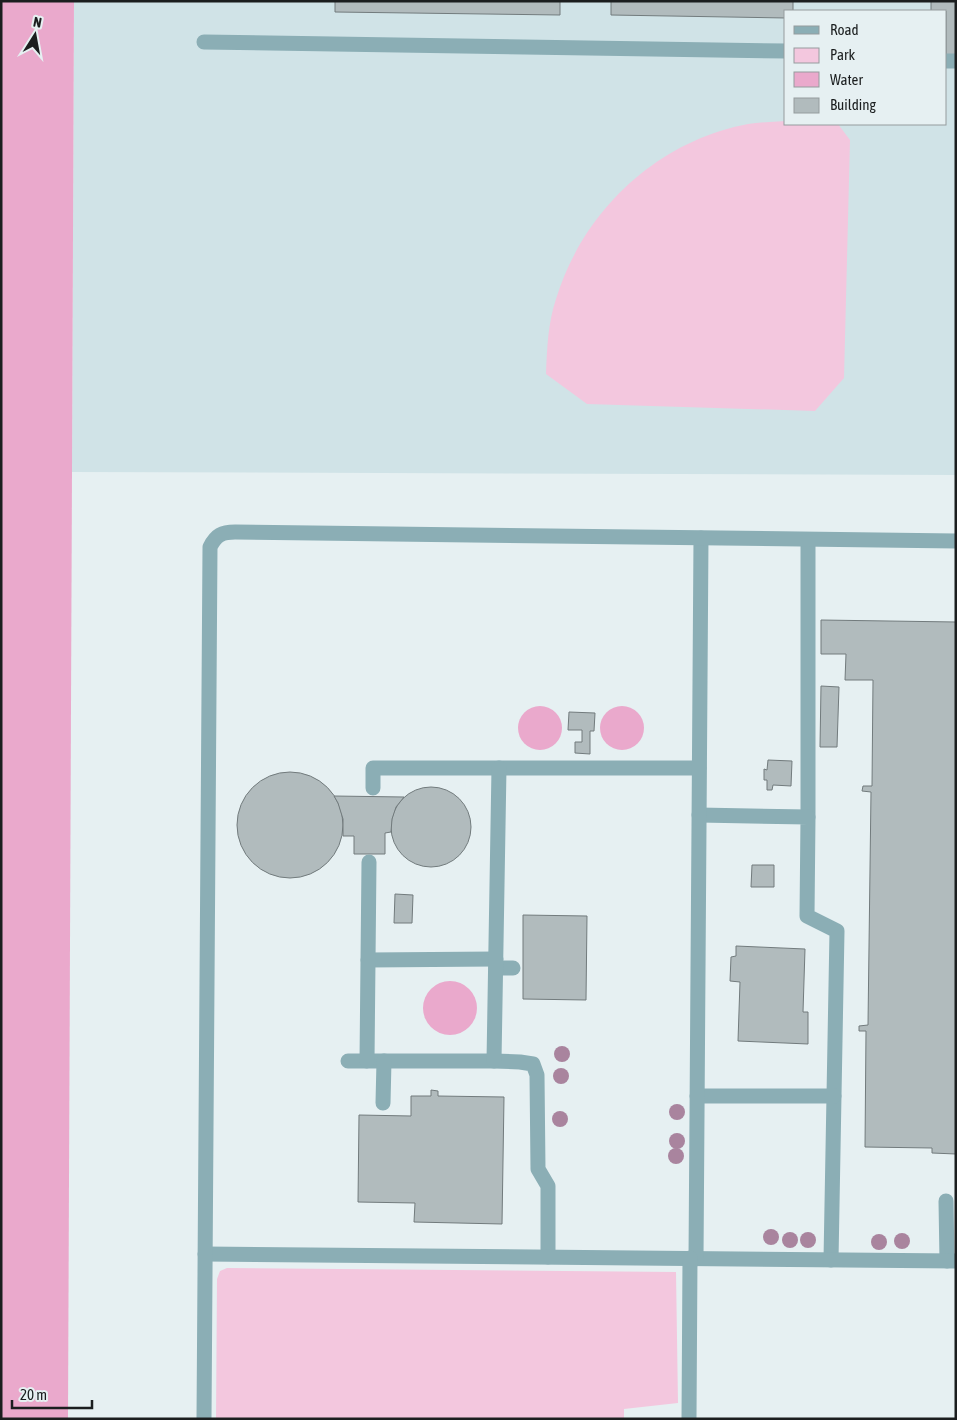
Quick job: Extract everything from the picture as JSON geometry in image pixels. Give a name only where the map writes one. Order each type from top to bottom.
[{"type":"lane","points":[[204,42],[784,51]]},
{"type":"lane","points":[[204,1419],[210,547],[215,538],[223,532],[235,532],[956,541]]},
{"type":"lane","points":[[689,1419],[697,1096],[701,538]]},
{"type":"lane","points":[[808,540],[807,916],[837,931],[831,1260]]},
{"type":"lane","points":[[373,788],[373,768],[699,768]]},
{"type":"lane","points":[[494,1061],[499,768]]},
{"type":"lane","points":[[699,816],[808,817]]},
{"type":"lane","points":[[367,1061],[369,862]]},
{"type":"lane","points":[[368,960],[496,963],[513,968]]},
{"type":"lane","points":[[348,1061],[494,1061],[533,1064],[537,1075],[538,1169],[548,1186],[548,1257]]},
{"type":"lane","points":[[383,1103],[384,1061]]},
{"type":"lane","points":[[697,1096],[834,1096]]},
{"type":"lane","points":[[205,1254],[952,1261],[946,1202]]},
{"type":"shaded area","points":[[74,1],[956,1],[956,475],[72,472]]},
{"type":"green space","points":[[784,121],[784,125],[839,125],[850,140],[844,378],[815,411],[587,404],[546,374],[547,345],[556,299],[568,267],[585,237],[605,209],[628,185],[654,164],[683,146],[715,133],[762,122]]},
{"type":"green space","points":[[227,1268],[676,1272],[678,1403],[624,1409],[624,1419],[216,1419],[217,1279],[220,1271]]},
{"type":"water","points":[[1,1],[74,1],[68,1419],[1,1419]]},
{"type":"water","points":[[544,706],[556,712],[561,719],[561,737],[556,744],[549,749],[536,750],[528,747],[521,740],[518,724],[521,716],[528,709]]},
{"type":"water","points":[[626,706],[638,712],[643,719],[643,737],[638,744],[631,749],[618,750],[610,747],[603,740],[600,724],[603,716],[610,709]]},
{"type":"water","points":[[450,981],[460,983],[469,989],[475,998],[477,1008],[475,1018],[469,1027],[460,1033],[450,1035],[440,1033],[431,1027],[425,1018],[423,1008],[425,998],[431,989],[440,983]]},
{"type":"building","points":[[335,1],[560,1],[560,15],[335,12]]},
{"type":"building","points":[[611,1],[793,1],[793,10],[784,10],[784,18],[611,15]]},
{"type":"building","points":[[931,1],[956,1],[956,55],[947,55],[947,10],[931,10]]},
{"type":"building","points":[[821,620],[956,622],[956,1154],[932,1153],[932,1148],[865,1147],[866,1031],[859,1031],[859,1026],[868,1025],[871,792],[862,791],[863,786],[872,786],[873,680],[845,680],[846,654],[821,654]]},
{"type":"building","points":[[821,686],[839,687],[837,747],[820,747]]},
{"type":"building","points":[[569,712],[595,713],[594,731],[590,731],[590,754],[575,753],[575,742],[582,742],[582,730],[568,730]]},
{"type":"building","points":[[768,760],[792,761],[791,786],[773,785],[772,790],[767,790],[767,780],[764,780],[764,769],[767,770]]},
{"type":"building","points":[[290,772],[310,776],[327,788],[339,805],[343,825],[339,845],[327,862],[310,874],[290,878],[270,874],[253,862],[241,845],[237,825],[241,805],[253,788],[270,776]]},
{"type":"building","points":[[431,787],[446,790],[459,799],[468,812],[471,827],[468,842],[459,855],[446,864],[431,867],[416,864],[403,855],[394,842],[391,827],[394,812],[403,799],[416,790]]},
{"type":"building","points":[[334,796],[404,797],[396,807],[392,819],[391,832],[385,833],[385,854],[354,854],[354,836],[343,836],[343,819]]},
{"type":"building","points":[[752,865],[774,865],[774,887],[751,887]]},
{"type":"building","points":[[395,894],[413,895],[412,923],[394,923]]},
{"type":"building","points":[[523,915],[587,916],[586,1000],[523,999]]},
{"type":"building","points":[[736,946],[805,949],[803,1012],[808,1012],[808,1044],[738,1041],[740,982],[730,981],[731,957],[736,956]]},
{"type":"building","points":[[431,1090],[438,1091],[438,1096],[504,1097],[502,1224],[414,1222],[415,1203],[358,1202],[359,1115],[411,1116],[411,1096],[431,1096]]}]
